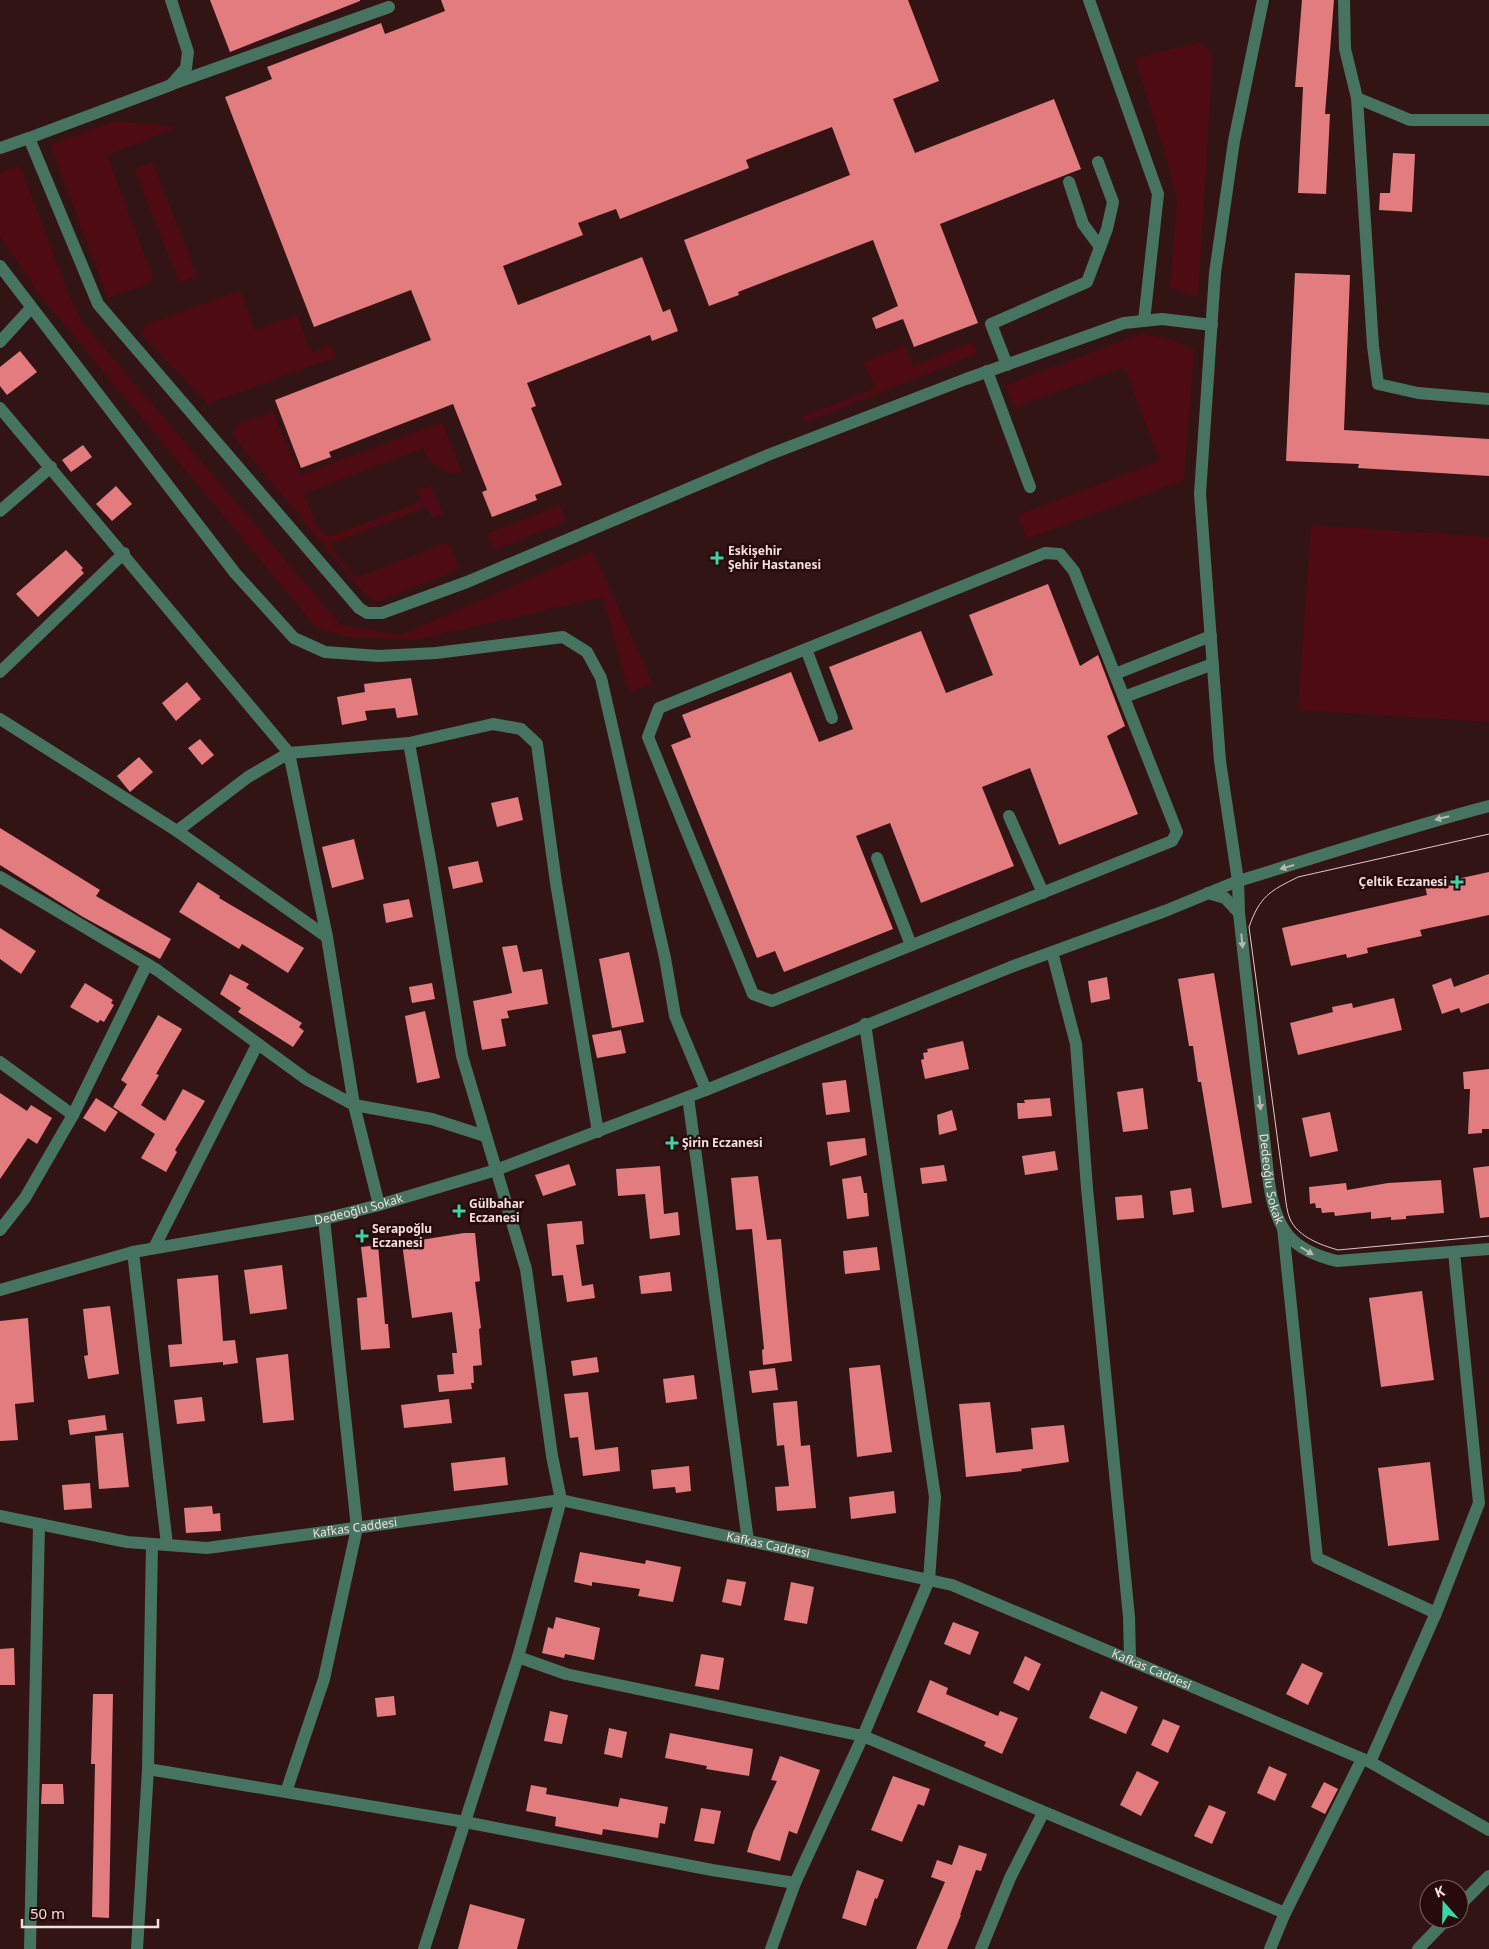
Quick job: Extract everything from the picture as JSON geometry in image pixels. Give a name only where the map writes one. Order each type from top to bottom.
[{"type":"street","points":[[170,0],[188,52],[186,68],[171,85]]},
{"type":"street","points":[[1089,0],[1158,194],[1144,321]]},
{"type":"street","name":"Dedeoğlu Sokak","points":[[1263,0],[1234,141],[1215,273],[1200,494],[1220,761],[1238,881],[1239,912],[1269,1183],[1278,1221],[1302,1249],[1315,1256],[1336,1260],[1489,1249]]},
{"type":"street","points":[[1344,0],[1344,49],[1357,98],[1378,384],[1418,393],[1489,399]]},
{"type":"street","points":[[0,148],[389,7]]},
{"type":"street","points":[[1357,98],[1410,120],[1489,120]]},
{"type":"street","points":[[29,138],[98,304],[359,608],[367,613],[382,613],[467,582],[768,455],[987,372],[1124,323],[1162,319],[1212,325]]},
{"type":"street","points":[[1007,365],[991,324],[1087,282],[1107,229],[1113,202],[1098,162]]},
{"type":"street","points":[[1069,182],[1083,224],[1100,246]]},
{"type":"street","points":[[0,266],[140,446],[235,573],[294,638],[325,652],[379,656],[436,653],[563,637],[587,652],[601,678],[665,958],[676,1016],[706,1090]]},
{"type":"street","points":[[0,342],[31,308]]},
{"type":"street","points":[[987,372],[1030,487]]},
{"type":"street","points":[[0,408],[124,553],[289,753],[327,937],[354,1105],[379,1205]]},
{"type":"street","points":[[0,511],[51,467]]},
{"type":"street","points":[[0,672],[124,553]]},
{"type":"street","points":[[1045,553],[1060,554],[1074,571],[1177,832],[1172,841],[772,1000],[753,994],[648,737],[659,708],[806,649],[1045,553]]},
{"type":"street","points":[[1115,674],[1211,636]]},
{"type":"street","points":[[806,649],[832,718]]},
{"type":"street","points":[[1124,697],[1213,664]]},
{"type":"street","points":[[0,719],[177,831],[327,937]]},
{"type":"street","points":[[177,831],[248,776],[289,753],[409,743],[493,724],[521,729],[537,744],[556,883],[598,1132]]},
{"type":"street","points":[[409,743],[462,1056],[526,1269],[552,1456],[561,1500],[518,1658],[424,1949]]},
{"type":"street","points":[[1238,881],[1353,847],[1415,825],[1489,806]]},
{"type":"street","points":[[1009,816],[1043,893]]},
{"type":"street","points":[[877,858],[911,945]]},
{"type":"street","points":[[0,877],[147,964],[306,1079],[354,1105],[432,1119],[485,1136]]},
{"type":"street","name":"Dedeoğlu Sokak","points":[[0,1290],[133,1252],[324,1219],[379,1205],[496,1170],[688,1098],[865,1024],[1238,881]]},
{"type":"street","points":[[1208,893],[1225,898],[1239,912]]},
{"type":"street","points":[[1052,952],[1076,1044],[1087,1188],[1129,1616],[1130,1660]]},
{"type":"street","points":[[0,1230],[25,1198],[73,1115],[147,964]]},
{"type":"street","points":[[771,1949],[795,1883],[863,1736],[929,1580],[935,1497],[865,1024]]},
{"type":"street","points":[[154,1248],[257,1045]]},
{"type":"street","points":[[0,1062],[73,1115]]},
{"type":"street","points":[[688,1098],[748,1540]]},
{"type":"street","points":[[286,1792],[324,1679],[357,1528],[324,1219]]},
{"type":"street","points":[[1283,1228],[1317,1558],[1436,1612]]},
{"type":"street","points":[[133,1252],[167,1545]]},
{"type":"street","points":[[1270,1949],[1285,1913],[1366,1761],[1436,1612],[1479,1503],[1454,1252]]},
{"type":"street","name":"Kafkas Caddesi","points":[[0,1516],[127,1542],[207,1548],[561,1500],[952,1584],[1366,1761],[1489,1830]]},
{"type":"street","points":[[30,1949],[40,1524]]},
{"type":"street","points":[[137,1949],[148,1768],[152,1544]]},
{"type":"street","points":[[518,1658],[566,1674],[863,1736],[1285,1913]]},
{"type":"street","points":[[148,1768],[465,1822],[712,1870],[795,1883]]},
{"type":"street","points":[[981,1949],[1010,1878],[1043,1813]]},
{"type":"street","points":[[1469,1896],[1489,1876]]},
{"type":"street","points":[[1418,1949],[1437,1929]]},
{"type":"shaded area","points":[[1201,42],[1213,53],[1198,296],[1170,288],[1177,202],[1167,161],[1135,58]]},
{"type":"shaded area","points":[[114,121],[178,127],[107,155],[154,281],[108,298],[50,145]]},
{"type":"shaded area","points":[[153,162],[197,276],[179,283],[135,169]]},
{"type":"shaded area","points":[[20,165],[67,290],[82,322],[341,625],[401,635],[593,551],[653,684],[629,692],[603,597],[415,640],[347,637],[316,627],[39,294],[0,236],[0,173]]},
{"type":"shaded area","points":[[240,290],[255,330],[297,315],[311,352],[331,345],[336,357],[208,404],[142,335],[145,325]]},
{"type":"shaded area","points":[[1143,333],[1176,341],[1194,350],[1184,480],[1027,539],[1018,515],[1160,461],[1124,367],[1015,408],[1006,385]]},
{"type":"shaded area","points":[[972,342],[977,354],[806,422],[804,416],[875,388],[864,362],[905,345],[913,366]]},
{"type":"shaded area","points":[[273,412],[300,475],[442,422],[462,472],[451,474],[429,462],[423,448],[304,494],[316,524],[328,537],[421,501],[417,490],[431,485],[443,514],[432,518],[427,507],[331,544],[335,554],[356,578],[448,542],[460,569],[378,601],[368,598],[232,435],[238,423]]},
{"type":"shaded area","points":[[560,505],[566,522],[494,550],[488,533]]},
{"type":"shaded area","points":[[1311,525],[1489,537],[1489,722],[1298,710]]},
{"type":"building","points":[[210,0],[360,0],[360,1],[230,52]]},
{"type":"building","points":[[441,0],[908,0],[939,81],[893,99],[915,153],[1054,99],[1081,169],[940,224],[978,323],[914,347],[903,319],[876,329],[872,318],[898,306],[873,240],[738,292],[739,295],[709,306],[684,240],[850,175],[832,127],[746,160],[749,168],[620,219],[616,209],[578,223],[583,235],[503,266],[518,305],[642,257],[663,312],[670,309],[678,331],[652,341],[650,335],[527,383],[536,406],[531,408],[562,485],[535,495],[537,500],[492,517],[482,492],[487,490],[453,404],[329,452],[331,457],[301,468],[275,400],[431,340],[411,290],[314,327],[225,97],[272,79],[267,67],[381,23],[385,34],[445,11]]},
{"type":"building","points":[[1302,0],[1334,0],[1325,114],[1330,114],[1326,194],[1298,193],[1303,87],[1295,87]]},
{"type":"building","points":[[1393,153],[1415,154],[1412,212],[1379,210],[1380,193],[1390,193]]},
{"type":"building","points":[[1295,273],[1350,275],[1344,430],[1489,439],[1489,476],[1358,468],[1359,464],[1286,461]]},
{"type":"building","points":[[20,351],[37,372],[7,395],[0,386],[0,367]]},
{"type":"building","points":[[83,445],[92,457],[71,472],[62,460]]},
{"type":"building","points":[[116,486],[132,504],[112,521],[96,504]]},
{"type":"building","points":[[66,550],[83,568],[81,570],[84,573],[38,617],[16,594]]},
{"type":"building","points":[[1048,584],[1080,666],[1098,655],[1125,726],[1107,736],[1138,814],[1059,845],[1030,768],[982,787],[1014,866],[921,903],[890,823],[856,836],[893,929],[784,972],[775,951],[757,958],[671,745],[691,737],[682,715],[791,672],[819,742],[853,729],[829,667],[921,631],[946,693],[993,675],[969,615]]},
{"type":"building","points":[[411,678],[418,715],[397,718],[395,708],[365,711],[367,720],[342,725],[337,697],[365,692],[364,684]]},
{"type":"building","points":[[187,682],[201,699],[176,721],[162,703]]},
{"type":"building","points":[[200,739],[214,755],[202,765],[188,748]]},
{"type":"building","points":[[139,757],[153,772],[130,792],[117,776]]},
{"type":"building","points":[[518,797],[523,820],[497,827],[491,803]]},
{"type":"building","points":[[0,828],[100,890],[96,896],[171,939],[160,959],[83,917],[0,865]]},
{"type":"building","points":[[354,839],[364,879],[332,888],[322,847]]},
{"type":"building","points":[[478,861],[483,882],[453,889],[448,867]]},
{"type":"building","points":[[1489,872],[1489,915],[1420,930],[1422,936],[1367,948],[1368,953],[1347,958],[1346,954],[1291,966],[1282,928],[1427,895],[1425,886]]},
{"type":"building","points":[[198,882],[220,896],[219,898],[304,948],[288,973],[242,944],[239,949],[179,912]]},
{"type":"building","points":[[409,899],[413,917],[386,923],[383,904]]},
{"type":"building","points":[[0,928],[36,951],[21,974],[0,959]]},
{"type":"building","points":[[517,945],[523,972],[542,969],[548,1004],[507,1011],[509,1018],[501,1019],[506,1046],[482,1050],[473,1001],[512,993],[502,947]]},
{"type":"building","points":[[629,952],[644,1022],[612,1028],[599,959]]},
{"type":"building","points":[[1214,973],[1252,1203],[1222,1208],[1201,1082],[1198,1082],[1193,1046],[1189,1046],[1178,979]]},
{"type":"building","points":[[230,974],[249,984],[246,988],[302,1023],[299,1027],[304,1031],[293,1047],[238,1012],[241,1008],[220,994]]},
{"type":"building","points":[[1489,974],[1489,1003],[1461,1013],[1459,1008],[1442,1014],[1432,985],[1451,978],[1454,987]]},
{"type":"building","points":[[1107,977],[1110,999],[1091,1003],[1088,981]]},
{"type":"building","points":[[85,983],[113,1000],[111,1003],[114,1005],[104,1022],[100,1020],[98,1023],[70,1007]]},
{"type":"building","points":[[432,983],[435,999],[412,1003],[409,987]]},
{"type":"building","points":[[1394,998],[1402,1030],[1298,1055],[1290,1023],[1333,1012],[1332,1007],[1352,1003],[1353,1008]]},
{"type":"building","points":[[425,1011],[440,1078],[417,1083],[405,1016]]},
{"type":"building","points":[[158,1015],[182,1029],[156,1074],[159,1075],[141,1105],[165,1121],[183,1089],[205,1101],[175,1150],[177,1152],[166,1172],[141,1158],[155,1134],[113,1107],[127,1084],[121,1080]]},
{"type":"building","points":[[621,1030],[626,1053],[597,1058],[592,1035]]},
{"type":"building","points":[[963,1041],[969,1069],[925,1079],[921,1060],[924,1059],[923,1053],[928,1052],[927,1049]]},
{"type":"building","points":[[1489,1069],[1489,1129],[1482,1129],[1482,1133],[1468,1134],[1470,1089],[1464,1089],[1463,1072]]},
{"type":"building","points":[[846,1080],[850,1112],[826,1115],[822,1083]]},
{"type":"building","points":[[1143,1088],[1148,1129],[1123,1132],[1117,1092]]},
{"type":"building","points":[[0,1093],[27,1111],[31,1105],[52,1118],[37,1144],[28,1138],[0,1179]]},
{"type":"building","points":[[96,1098],[118,1112],[105,1132],[83,1118]]},
{"type":"building","points":[[1050,1098],[1052,1116],[1018,1119],[1017,1103],[1025,1103],[1024,1100]]},
{"type":"building","points":[[952,1110],[957,1130],[939,1135],[937,1115]]},
{"type":"building","points":[[1330,1112],[1338,1151],[1310,1157],[1302,1118]]},
{"type":"building","points":[[865,1138],[867,1155],[830,1166],[827,1142]]},
{"type":"building","points":[[1055,1151],[1058,1170],[1025,1175],[1022,1156]]},
{"type":"building","points":[[569,1164],[576,1185],[543,1196],[535,1175]]},
{"type":"building","points":[[944,1165],[947,1181],[922,1184],[920,1168]]},
{"type":"building","points":[[660,1166],[664,1214],[678,1212],[680,1235],[650,1239],[645,1194],[618,1196],[616,1169]]},
{"type":"building","points":[[1489,1166],[1489,1217],[1480,1218],[1473,1168]]},
{"type":"building","points":[[758,1176],[767,1240],[781,1239],[792,1361],[763,1365],[762,1350],[764,1349],[752,1229],[736,1230],[731,1178]]},
{"type":"building","points":[[861,1176],[864,1193],[867,1193],[869,1216],[847,1219],[842,1179]]},
{"type":"building","points":[[1441,1180],[1444,1213],[1406,1216],[1406,1219],[1391,1220],[1391,1217],[1371,1219],[1371,1212],[1335,1216],[1334,1212],[1322,1213],[1321,1208],[1316,1208],[1315,1203],[1310,1204],[1309,1187],[1346,1183],[1347,1190],[1388,1183]]},
{"type":"building","points":[[1191,1188],[1194,1212],[1173,1215],[1170,1191]]},
{"type":"building","points":[[1142,1195],[1144,1218],[1117,1220],[1115,1197]]},
{"type":"building","points":[[582,1221],[584,1244],[576,1245],[582,1286],[593,1284],[595,1298],[567,1302],[563,1275],[552,1276],[547,1224]]},
{"type":"building","points":[[475,1233],[480,1281],[475,1282],[481,1328],[479,1329],[482,1365],[473,1366],[474,1383],[471,1383],[472,1389],[439,1392],[437,1375],[454,1374],[452,1353],[457,1353],[452,1312],[412,1318],[402,1243]]},
{"type":"building","points":[[378,1245],[385,1324],[388,1324],[390,1348],[361,1350],[357,1298],[367,1297],[361,1247]]},
{"type":"building","points":[[877,1247],[880,1270],[845,1274],[843,1251]]},
{"type":"building","points":[[282,1265],[287,1309],[250,1314],[244,1270]]},
{"type":"building","points":[[670,1272],[672,1291],[641,1294],[639,1276]]},
{"type":"building","points":[[218,1275],[223,1341],[235,1340],[238,1363],[223,1365],[223,1362],[170,1367],[168,1345],[182,1344],[177,1279]]},
{"type":"building","points":[[1422,1291],[1434,1380],[1381,1387],[1369,1298]]},
{"type":"building","points":[[110,1306],[119,1374],[88,1379],[84,1356],[88,1355],[83,1309]]},
{"type":"building","points":[[28,1318],[34,1402],[15,1404],[18,1440],[0,1441],[0,1321]]},
{"type":"building","points":[[288,1354],[294,1420],[263,1423],[256,1358]]},
{"type":"building","points":[[597,1357],[599,1372],[573,1376],[571,1361]]},
{"type":"building","points":[[880,1365],[892,1452],[857,1457],[849,1368]]},
{"type":"building","points":[[775,1368],[778,1390],[752,1393],[749,1371]]},
{"type":"building","points":[[694,1375],[697,1399],[666,1403],[663,1379]]},
{"type":"building","points":[[588,1392],[595,1450],[618,1447],[620,1471],[583,1476],[578,1437],[570,1438],[564,1394]]},
{"type":"building","points":[[202,1397],[205,1421],[177,1424],[174,1400]]},
{"type":"building","points":[[449,1399],[452,1423],[404,1428],[401,1405]]},
{"type":"building","points":[[797,1401],[801,1446],[810,1445],[816,1508],[777,1511],[775,1487],[789,1486],[784,1445],[777,1446],[773,1403]]},
{"type":"building","points":[[990,1402],[996,1453],[1033,1449],[1031,1428],[1064,1425],[1069,1462],[1021,1469],[1022,1471],[966,1477],[959,1404]]},
{"type":"building","points":[[105,1415],[107,1430],[70,1435],[68,1420]]},
{"type":"building","points":[[123,1433],[129,1487],[99,1489],[95,1436]]},
{"type":"building","points":[[505,1457],[508,1485],[454,1491],[451,1463]]},
{"type":"building","points":[[1430,1462],[1439,1540],[1388,1546],[1378,1468]]},
{"type":"building","points":[[689,1466],[691,1491],[676,1493],[675,1487],[653,1489],[651,1470]]},
{"type":"building","points":[[90,1483],[92,1508],[64,1510],[62,1485]]},
{"type":"building","points":[[894,1491],[896,1513],[851,1519],[849,1497]]},
{"type":"building","points":[[212,1506],[213,1514],[220,1513],[221,1531],[186,1533],[184,1508]]},
{"type":"building","points":[[580,1552],[645,1564],[646,1560],[681,1567],[673,1602],[638,1596],[640,1589],[592,1582],[592,1586],[574,1582]]},
{"type":"building","points":[[727,1579],[746,1582],[741,1606],[722,1602]]},
{"type":"building","points":[[791,1582],[814,1587],[807,1624],[784,1620]]},
{"type":"building","points":[[556,1617],[600,1628],[594,1660],[565,1654],[564,1658],[542,1653],[548,1627],[553,1629]]},
{"type":"building","points":[[953,1622],[979,1632],[970,1655],[944,1644]]},
{"type":"building","points":[[14,1648],[15,1685],[0,1685],[0,1649]]},
{"type":"building","points":[[701,1654],[724,1658],[719,1690],[695,1686]]},
{"type":"building","points":[[1025,1656],[1041,1664],[1029,1691],[1013,1683]]},
{"type":"building","points":[[1302,1663],[1323,1673],[1308,1705],[1286,1694]]},
{"type":"building","points":[[930,1680],[948,1688],[946,1694],[998,1716],[1000,1711],[1018,1718],[1002,1754],[984,1746],[986,1742],[917,1712]]},
{"type":"building","points":[[1101,1691],[1138,1707],[1126,1734],[1089,1718]]},
{"type":"building","points":[[93,1694],[113,1694],[109,1918],[92,1917],[95,1764],[91,1764]]},
{"type":"building","points":[[394,1696],[396,1715],[377,1717],[375,1698]]},
{"type":"building","points":[[550,1711],[568,1715],[562,1744],[544,1741]]},
{"type":"building","points":[[1163,1719],[1180,1726],[1168,1753],[1151,1745]]},
{"type":"building","points":[[609,1728],[627,1732],[622,1758],[604,1754]]},
{"type":"building","points":[[670,1733],[753,1749],[749,1776],[706,1769],[707,1766],[665,1758]]},
{"type":"building","points":[[780,1756],[820,1770],[797,1834],[789,1831],[780,1861],[747,1852],[753,1832],[777,1781],[771,1780]]},
{"type":"building","points":[[1269,1766],[1287,1774],[1275,1801],[1257,1793]]},
{"type":"building","points":[[1137,1771],[1159,1782],[1141,1816],[1120,1805]]},
{"type":"building","points":[[893,1776],[930,1789],[924,1806],[918,1804],[902,1842],[871,1830]]},
{"type":"building","points":[[1324,1782],[1338,1789],[1325,1814],[1311,1807]]},
{"type":"building","points":[[42,1784],[63,1784],[64,1804],[41,1804]]},
{"type":"building","points":[[531,1785],[547,1788],[546,1794],[618,1807],[620,1798],[668,1807],[665,1824],[660,1823],[658,1838],[603,1829],[602,1835],[555,1826],[556,1817],[526,1811]]},
{"type":"building","points":[[1209,1805],[1226,1812],[1212,1844],[1194,1836]]},
{"type":"building","points":[[701,1808],[721,1811],[714,1844],[694,1841]]},
{"type":"building","points":[[959,1845],[987,1854],[981,1871],[976,1870],[947,1949],[916,1949],[945,1882],[931,1877],[937,1860],[952,1865]]},
{"type":"building","points":[[857,1870],[884,1880],[877,1899],[875,1898],[866,1926],[842,1918]]},
{"type":"building","points":[[470,1904],[525,1919],[517,1949],[458,1949]]},
{"type":"tram line","points":[[1489,834],[1298,877],[1280,886],[1262,901],[1249,927],[1286,1204],[1289,1216],[1298,1231],[1324,1246],[1338,1250],[1489,1236]]},
{"type":"place","name":"Eskişehir Şehir Hastanesi","points":[[717,558]]},
{"type":"place","name":"Çeltik Eczanesi","points":[[1457,882]]},
{"type":"place","name":"Şirin Eczanesi","points":[[672,1143]]},
{"type":"place","name":"Gülbahar Eczanesi","points":[[459,1211]]},
{"type":"place","name":"Serapoğlu Eczanesi","points":[[362,1236]]}]
